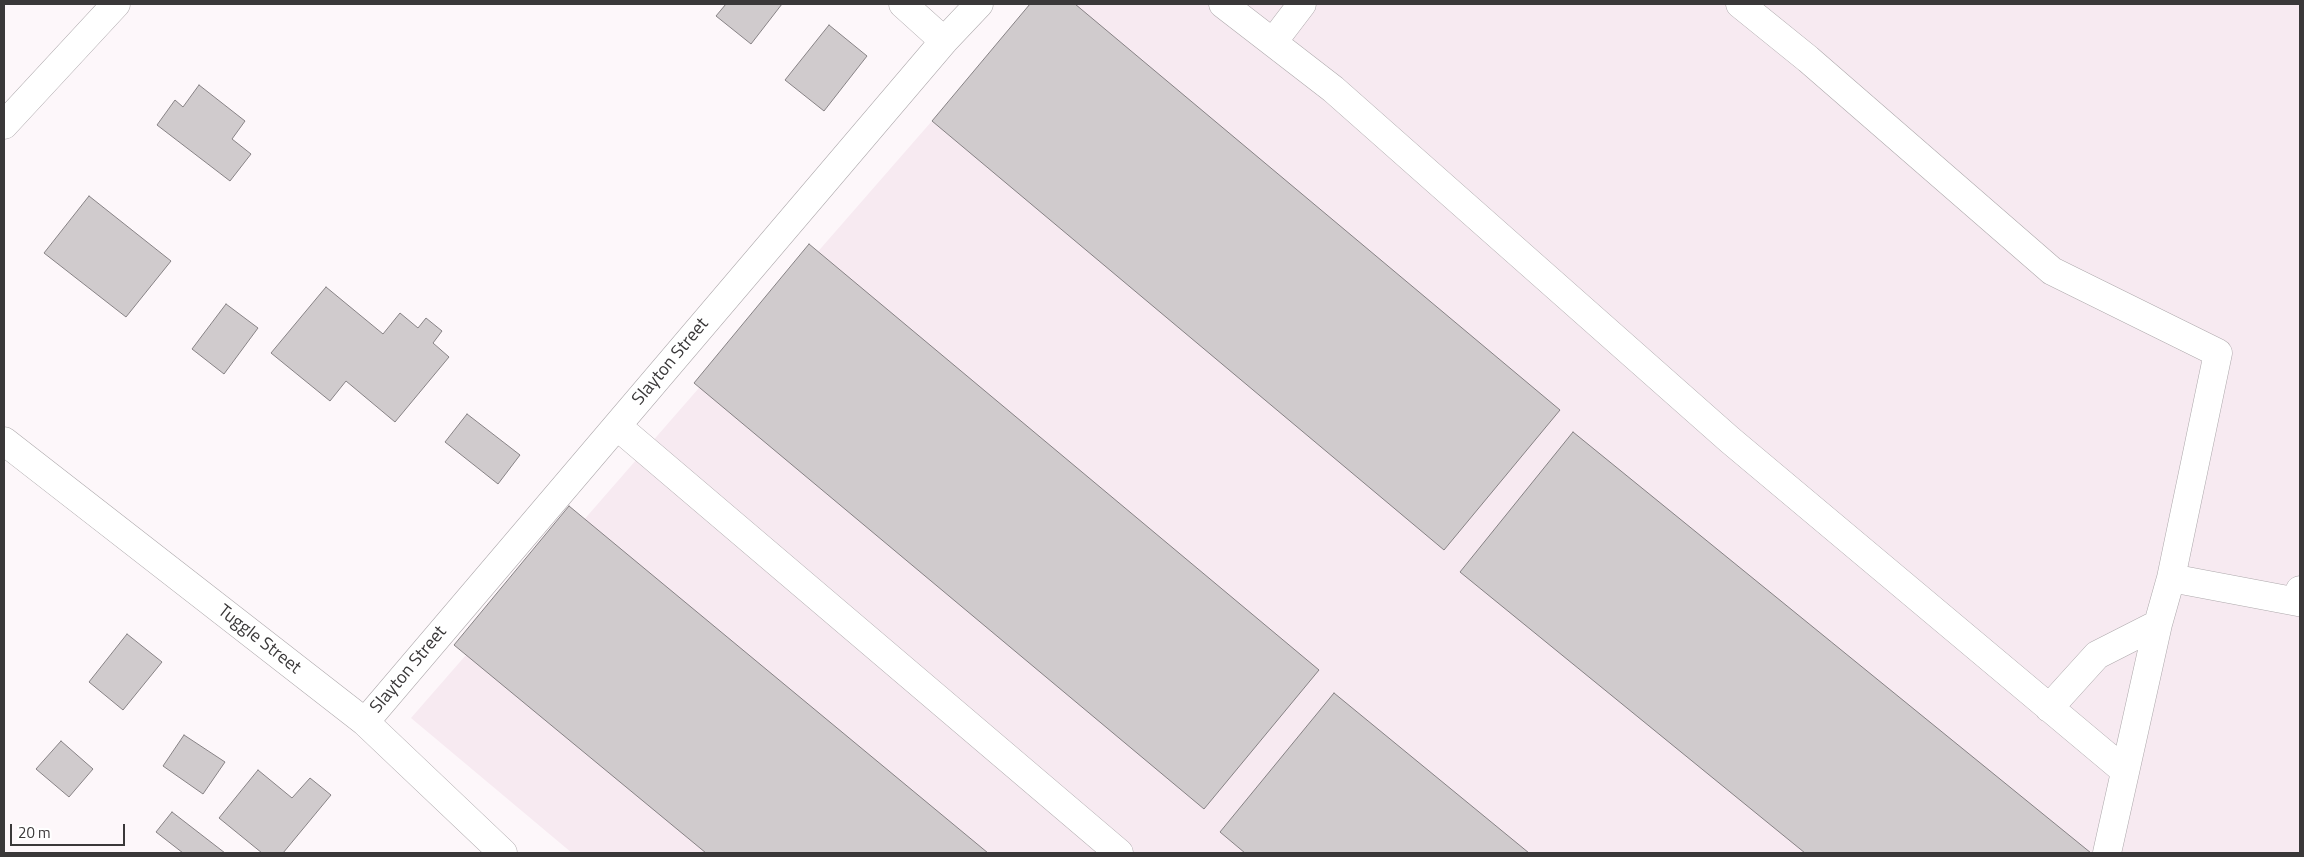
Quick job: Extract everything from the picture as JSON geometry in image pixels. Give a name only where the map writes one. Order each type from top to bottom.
[{"type":"street","points":[[4,125],[116,4]]},
{"type":"street","points":[[903,4],[944,41]]},
{"type":"street","name":"Slayton Street","points":[[365,722],[944,41],[979,4]]},
{"type":"street","points":[[1224,4],[1333,90],[1730,440],[2125,771]]},
{"type":"street","points":[[1272,42],[1302,4]]},
{"type":"street","points":[[1740,4],[1808,59],[2052,271],[2218,353],[2171,578],[2158,624],[2107,853]]},
{"type":"street","points":[[617,426],[1120,853]]},
{"type":"street","name":"Tuggle Street","points":[[4,440],[365,722],[486,848]]},
{"type":"street","points":[[2171,578],[2298,602],[2300,590]]},
{"type":"street","points":[[2049,708],[2097,655],[2158,624]]},
{"type":"shaded area","points":[[1034,4],[2300,4],[2300,853],[572,853],[411,718]]},
{"type":"building","points":[[726,4],[782,4],[751,44],[716,16]]},
{"type":"building","points":[[1030,4],[1075,4],[1560,410],[1444,550],[932,121]]},
{"type":"building","points":[[829,25],[867,56],[824,111],[785,80]]},
{"type":"building","points":[[199,85],[245,121],[232,139],[251,154],[230,181],[157,125],[175,100],[183,107]]},
{"type":"building","points":[[89,196],[171,261],[126,317],[44,253]]},
{"type":"building","points":[[809,244],[1319,670],[1204,809],[694,383]]},
{"type":"building","points":[[326,287],[383,334],[400,313],[418,328],[426,318],[442,331],[433,343],[449,357],[395,422],[346,381],[330,401],[271,353]]},
{"type":"building","points":[[226,304],[258,328],[224,374],[192,349]]},
{"type":"building","points":[[467,414],[520,455],[498,484],[445,442]]},
{"type":"building","points":[[1573,432],[2091,853],[1805,853],[1460,572]]},
{"type":"building","points":[[569,506],[988,853],[706,853],[454,645]]},
{"type":"building","points":[[127,634],[162,662],[123,710],[89,682]]},
{"type":"building","points":[[1334,693],[1529,853],[1245,853],[1220,832]]},
{"type":"building","points":[[184,735],[225,762],[203,794],[163,766]]},
{"type":"building","points":[[61,741],[93,769],[69,797],[36,769]]},
{"type":"building","points":[[258,770],[292,798],[310,778],[331,795],[283,853],[262,853],[219,818]]},
{"type":"building","points":[[172,812],[225,853],[183,853],[156,832]]}]
